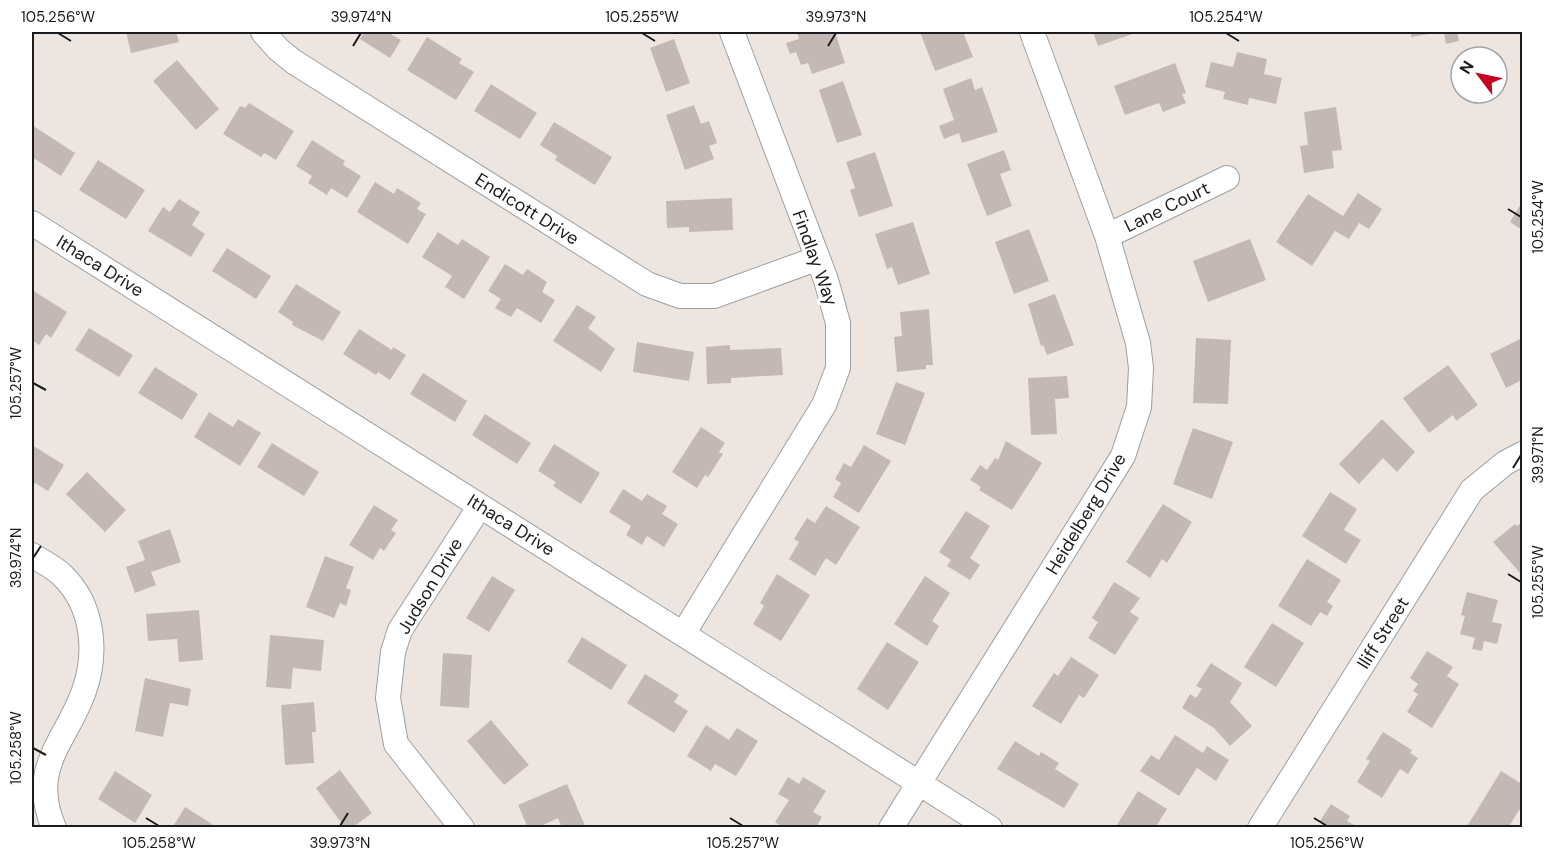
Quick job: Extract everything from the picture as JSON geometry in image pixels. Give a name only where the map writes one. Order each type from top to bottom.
[{"type":"street","name":"Endicott Drive","points":[[263,32],[294,62],[647,284],[680,296],[714,296],[816,259]]},
{"type":"street","name":"Findlay Way","points":[[683,634],[824,405],[838,368],[838,323],[826,280],[816,259],[732,32]]},
{"type":"street","name":"Heidelberg Drive","points":[[891,828],[1123,456],[1139,407],[1141,368],[1138,343],[1107,236],[1032,32]]},
{"type":"street","name":"Lane Court","points":[[1107,236],[1227,178]]},
{"type":"street","name":"Ithaca Drive","points":[[32,223],[990,828]]},
{"type":"street","name":"Iliff Street","points":[[1260,828],[1472,490],[1505,463],[1522,454]]},
{"type":"street","name":"Judson Drive","points":[[462,828],[396,744],[388,698],[393,652],[400,630],[480,506]]},
{"type":"street","points":[[32,555],[62,574],[81,601],[89,621],[93,650],[84,691],[48,760],[44,789],[48,815],[54,828]]},
{"type":"building","points":[[126,32],[176,32],[179,42],[131,53]]},
{"type":"building","points":[[359,32],[387,32],[401,40],[390,58],[360,39],[363,34]]},
{"type":"building","points":[[797,32],[835,32],[845,63],[812,74],[808,63],[801,65],[796,52],[790,54],[786,43],[799,39]]},
{"type":"building","points":[[920,32],[963,32],[973,57],[935,71]]},
{"type":"building","points":[[1093,32],[1138,32],[1098,46]]},
{"type":"building","points":[[1411,32],[1435,32],[1435,33],[1411,37]]},
{"type":"building","points":[[1444,32],[1457,32],[1459,41],[1446,44]]},
{"type":"building","points":[[427,37],[462,59],[459,63],[474,72],[456,100],[407,70]]},
{"type":"building","points":[[674,39],[690,83],[666,92],[650,48]]},
{"type":"building","points":[[1237,52],[1267,59],[1264,74],[1282,78],[1276,104],[1249,98],[1248,105],[1223,99],[1225,92],[1205,87],[1211,62],[1233,67]]},
{"type":"building","points":[[177,60],[219,109],[196,130],[153,81]]},
{"type":"building","points":[[1175,63],[1186,93],[1182,94],[1186,103],[1163,112],[1159,103],[1125,115],[1114,86]]},
{"type":"building","points":[[971,78],[975,90],[982,87],[998,132],[962,143],[959,133],[944,139],[939,126],[954,120],[943,89]]},
{"type":"building","points":[[843,81],[862,135],[837,143],[819,90]]},
{"type":"building","points":[[491,84],[537,113],[520,139],[474,111]]},
{"type":"building","points":[[249,103],[294,131],[276,160],[264,153],[261,157],[223,134],[240,106],[245,108]]},
{"type":"building","points":[[694,105],[701,124],[709,121],[717,143],[709,146],[714,159],[685,170],[666,115]]},
{"type":"building","points":[[1336,107],[1342,150],[1332,151],[1334,168],[1304,173],[1300,146],[1308,145],[1304,112]]},
{"type":"building","points":[[554,122],[612,157],[595,185],[555,160],[557,156],[540,145]]},
{"type":"building","points":[[32,125],[75,153],[61,176],[32,157]]},
{"type":"building","points":[[312,140],[345,161],[343,165],[361,176],[347,198],[331,188],[327,195],[308,183],[312,176],[296,166]]},
{"type":"building","points":[[1004,150],[1011,170],[1000,174],[1012,206],[987,216],[967,164]]},
{"type":"building","points":[[875,152],[893,206],[859,217],[850,190],[855,188],[846,162]]},
{"type":"building","points":[[98,160],[145,190],[126,219],[79,190]]},
{"type":"building","points":[[375,182],[394,194],[397,188],[421,203],[417,209],[426,214],[408,244],[357,212]]},
{"type":"building","points":[[1358,193],[1382,209],[1369,229],[1359,223],[1349,239],[1335,231],[1312,266],[1276,242],[1308,194],[1343,216]]},
{"type":"building","points":[[732,198],[733,230],[689,232],[689,227],[667,228],[666,201]]},
{"type":"building","points":[[179,199],[200,212],[192,225],[205,234],[191,257],[148,231],[163,207],[170,212]]},
{"type":"building","points":[[1522,202],[1522,230],[1510,222]]},
{"type":"building","points":[[913,222],[930,274],[898,285],[892,267],[887,269],[875,234]]},
{"type":"building","points":[[1029,229],[1049,281],[1014,294],[995,242]]},
{"type":"building","points":[[438,232],[458,245],[462,239],[490,257],[464,299],[445,287],[452,276],[422,257]]},
{"type":"building","points":[[1250,239],[1266,280],[1208,302],[1193,261]]},
{"type":"building","points":[[227,248],[271,276],[256,299],[212,271]]},
{"type":"building","points":[[505,264],[523,275],[527,269],[547,282],[542,292],[555,300],[541,323],[517,308],[511,317],[495,308],[501,299],[488,291]]},
{"type":"building","points":[[296,284],[341,312],[323,341],[292,325],[293,322],[278,312]]},
{"type":"building","points":[[32,290],[67,312],[51,338],[46,334],[39,345],[32,340]]},
{"type":"building","points":[[1055,294],[1074,345],[1047,355],[1043,345],[1041,346],[1028,304]]},
{"type":"building","points":[[577,305],[596,317],[588,328],[615,349],[601,372],[553,341]]},
{"type":"building","points":[[929,309],[933,365],[926,365],[926,369],[897,372],[894,337],[902,336],[900,312]]},
{"type":"building","points":[[89,328],[133,355],[119,377],[75,350]]},
{"type":"building","points":[[359,329],[392,350],[393,347],[406,355],[390,380],[378,372],[376,375],[343,354]]},
{"type":"building","points":[[1196,338],[1231,340],[1228,404],[1193,403]]},
{"type":"building","points":[[1522,338],[1522,380],[1506,388],[1490,354]]},
{"type":"building","points":[[637,342],[694,352],[689,381],[633,372]]},
{"type":"building","points":[[730,345],[730,350],[781,348],[783,375],[731,378],[731,383],[707,384],[706,347]]},
{"type":"building","points":[[1448,365],[1478,405],[1456,421],[1453,415],[1429,433],[1403,398]]},
{"type":"building","points":[[155,367],[198,394],[182,420],[138,393]]},
{"type":"building","points":[[423,373],[467,401],[455,422],[410,394]]},
{"type":"building","points":[[1067,376],[1069,398],[1055,399],[1057,434],[1031,435],[1028,378]]},
{"type":"building","points":[[896,382],[925,393],[905,445],[876,434]]},
{"type":"building","points":[[209,412],[233,427],[238,419],[261,433],[240,466],[194,437]]},
{"type":"building","points":[[485,414],[531,443],[517,464],[472,435]]},
{"type":"building","points":[[1382,419],[1415,452],[1397,472],[1383,458],[1359,484],[1339,464]]},
{"type":"building","points":[[701,427],[725,443],[719,452],[723,454],[708,477],[705,475],[697,488],[672,472]]},
{"type":"building","points":[[1193,428],[1233,442],[1212,499],[1173,484]]},
{"type":"building","points":[[1006,441],[1042,463],[1012,510],[979,490],[981,487],[970,480],[980,465],[987,470],[995,458],[998,460]]},
{"type":"building","points":[[272,443],[319,472],[304,496],[257,467]]},
{"type":"building","points":[[554,444],[600,473],[581,504],[553,486],[556,482],[538,471]]},
{"type":"building","points":[[32,445],[64,465],[48,491],[35,483],[32,488]]},
{"type":"building","points":[[864,445],[891,461],[859,513],[833,497],[841,483],[835,479],[844,463],[851,467]]},
{"type":"building","points":[[87,472],[126,510],[105,532],[66,494]]},
{"type":"building","points":[[623,489],[642,501],[647,494],[667,506],[662,514],[678,524],[664,547],[647,536],[642,545],[626,535],[631,526],[609,512]]},
{"type":"building","points":[[1330,492],[1357,509],[1344,530],[1361,540],[1346,564],[1302,536]]},
{"type":"building","points":[[1163,504],[1192,522],[1167,563],[1162,559],[1150,578],[1126,562]]},
{"type":"building","points":[[374,505],[398,520],[391,530],[396,533],[384,551],[380,548],[373,560],[349,545]]},
{"type":"building","points":[[826,506],[860,527],[836,565],[826,558],[815,576],[789,559],[799,542],[794,539],[807,518],[815,523]]},
{"type":"building","points":[[966,511],[990,526],[970,558],[980,565],[970,580],[947,566],[951,560],[939,552]]},
{"type":"building","points":[[1522,522],[1522,571],[1520,573],[1493,542],[1515,524],[1517,526]]},
{"type":"building","points":[[170,529],[181,562],[151,572],[156,585],[135,593],[126,567],[145,560],[138,541]]},
{"type":"building","points":[[325,556],[354,567],[346,588],[351,590],[346,606],[340,603],[334,618],[306,607]]},
{"type":"building","points":[[1307,559],[1341,580],[1327,602],[1333,606],[1327,616],[1320,612],[1311,626],[1278,606]]},
{"type":"building","points":[[777,574],[810,595],[781,641],[753,624],[764,606],[760,603]]},
{"type":"building","points":[[492,576],[515,590],[489,632],[466,618]]},
{"type":"building","points":[[925,576],[950,593],[932,621],[939,626],[927,646],[894,624]]},
{"type":"building","points":[[1114,582],[1140,598],[1130,612],[1139,618],[1115,655],[1088,638],[1098,622],[1092,618]]},
{"type":"building","points":[[1467,592],[1498,600],[1492,622],[1502,624],[1497,644],[1484,641],[1482,651],[1472,649],[1475,638],[1460,634],[1465,616],[1461,615]]},
{"type":"building","points":[[199,610],[203,660],[179,662],[177,639],[148,641],[146,614]]},
{"type":"building","points":[[1272,623],[1304,643],[1276,687],[1244,667]]},
{"type":"building","points":[[270,635],[324,640],[321,671],[293,668],[291,689],[266,687]]},
{"type":"building","points":[[582,637],[627,665],[611,690],[567,662]]},
{"type":"building","points":[[887,642],[919,662],[888,710],[857,689]]},
{"type":"building","points":[[1427,651],[1453,667],[1447,676],[1459,684],[1432,728],[1407,712],[1418,694],[1413,691],[1418,684],[1410,678]]},
{"type":"building","points":[[443,653],[472,655],[469,708],[440,706]]},
{"type":"building","points":[[1071,657],[1099,675],[1084,698],[1079,695],[1061,724],[1032,706],[1054,673],[1058,676]]},
{"type":"building","points":[[1211,663],[1242,683],[1230,702],[1252,726],[1230,746],[1214,728],[1182,708],[1190,694],[1196,698],[1202,689],[1196,686]]},
{"type":"building","points":[[645,674],[679,695],[674,702],[688,711],[674,733],[627,703]]},
{"type":"building","points":[[145,678],[191,689],[188,706],[170,703],[163,737],[135,731]]},
{"type":"building","points":[[314,702],[316,732],[312,732],[314,763],[285,765],[281,705]]},
{"type":"building","points":[[491,720],[529,765],[504,785],[467,741]]},
{"type":"building","points":[[706,725],[729,740],[737,728],[758,741],[736,776],[715,764],[711,771],[687,756]]},
{"type":"building","points":[[1383,732],[1412,750],[1410,753],[1418,758],[1408,774],[1400,769],[1382,798],[1357,782],[1370,761],[1366,759]]},
{"type":"building","points":[[1175,735],[1203,753],[1207,746],[1229,760],[1216,781],[1197,768],[1179,796],[1140,771],[1151,755],[1159,760]]},
{"type":"building","points":[[1015,741],[1039,756],[1041,752],[1059,763],[1055,769],[1079,784],[1064,808],[997,769]]},
{"type":"building","points":[[340,770],[372,813],[352,828],[345,828],[316,788]]},
{"type":"building","points":[[115,771],[152,795],[135,823],[98,799]]},
{"type":"building","points":[[1501,771],[1522,784],[1522,812],[1519,810],[1508,828],[1466,828]]},
{"type":"building","points":[[788,777],[799,784],[803,777],[826,791],[813,812],[822,817],[816,828],[784,828],[775,822],[789,800],[778,794]]},
{"type":"building","points":[[567,784],[586,828],[562,828],[558,818],[537,828],[528,828],[518,805]]},
{"type":"building","points":[[1138,791],[1167,809],[1155,828],[1115,828]]},
{"type":"building","points":[[1331,804],[1350,816],[1347,821],[1359,828],[1330,828],[1320,821]]},
{"type":"building","points":[[185,807],[212,824],[210,828],[172,828]]}]
